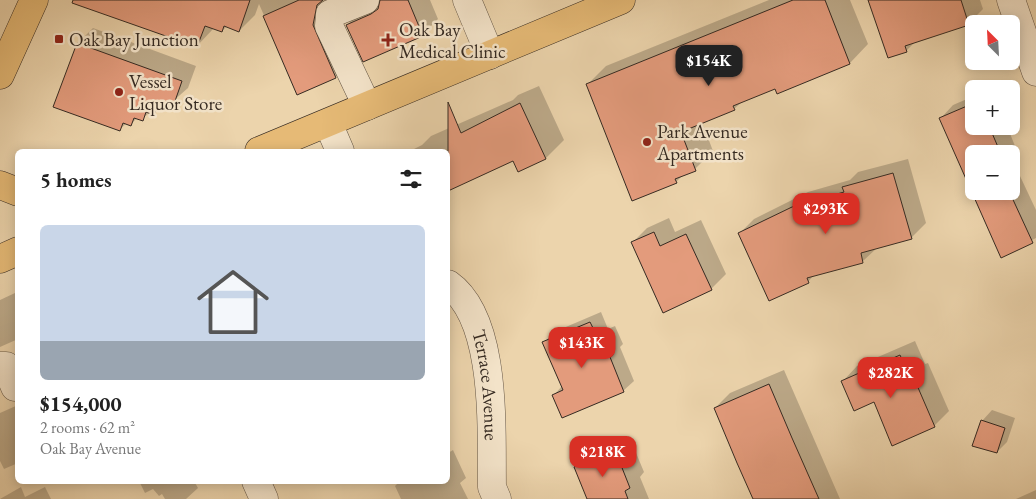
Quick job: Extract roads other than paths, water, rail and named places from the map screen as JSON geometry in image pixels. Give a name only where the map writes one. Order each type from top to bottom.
[{"type":"main road","points":[[1,69],[34,0]]},
{"type":"main road","points":[[264,149],[621,0]]},
{"type":"main road","points":[[0,185],[15,191]]},
{"type":"main road","points":[[0,259],[15,252]]},
{"type":"street","points":[[365,0],[330,14],[329,26],[367,106]]},
{"type":"street","points":[[467,0],[490,55]]},
{"type":"street","points":[[1011,0],[1036,72]]},
{"type":"street","points":[[328,123],[339,149]]},
{"type":"street","name":"Terrace Avenue","points":[[450,285],[459,292],[475,320],[489,376],[492,487],[496,499]]},
{"type":"street","points":[[257,484],[264,499]]},
{"type":"place","name":"Oak Bay Junction","points":[[59,39]]},
{"type":"place","name":"Oak Bay Medical Clinic","points":[[388,40]]},
{"type":"place","name":"Vessel Liquor Store","points":[[119,92]]},
{"type":"place","name":"Park Avenue Apartments","points":[[647,142]]}]
